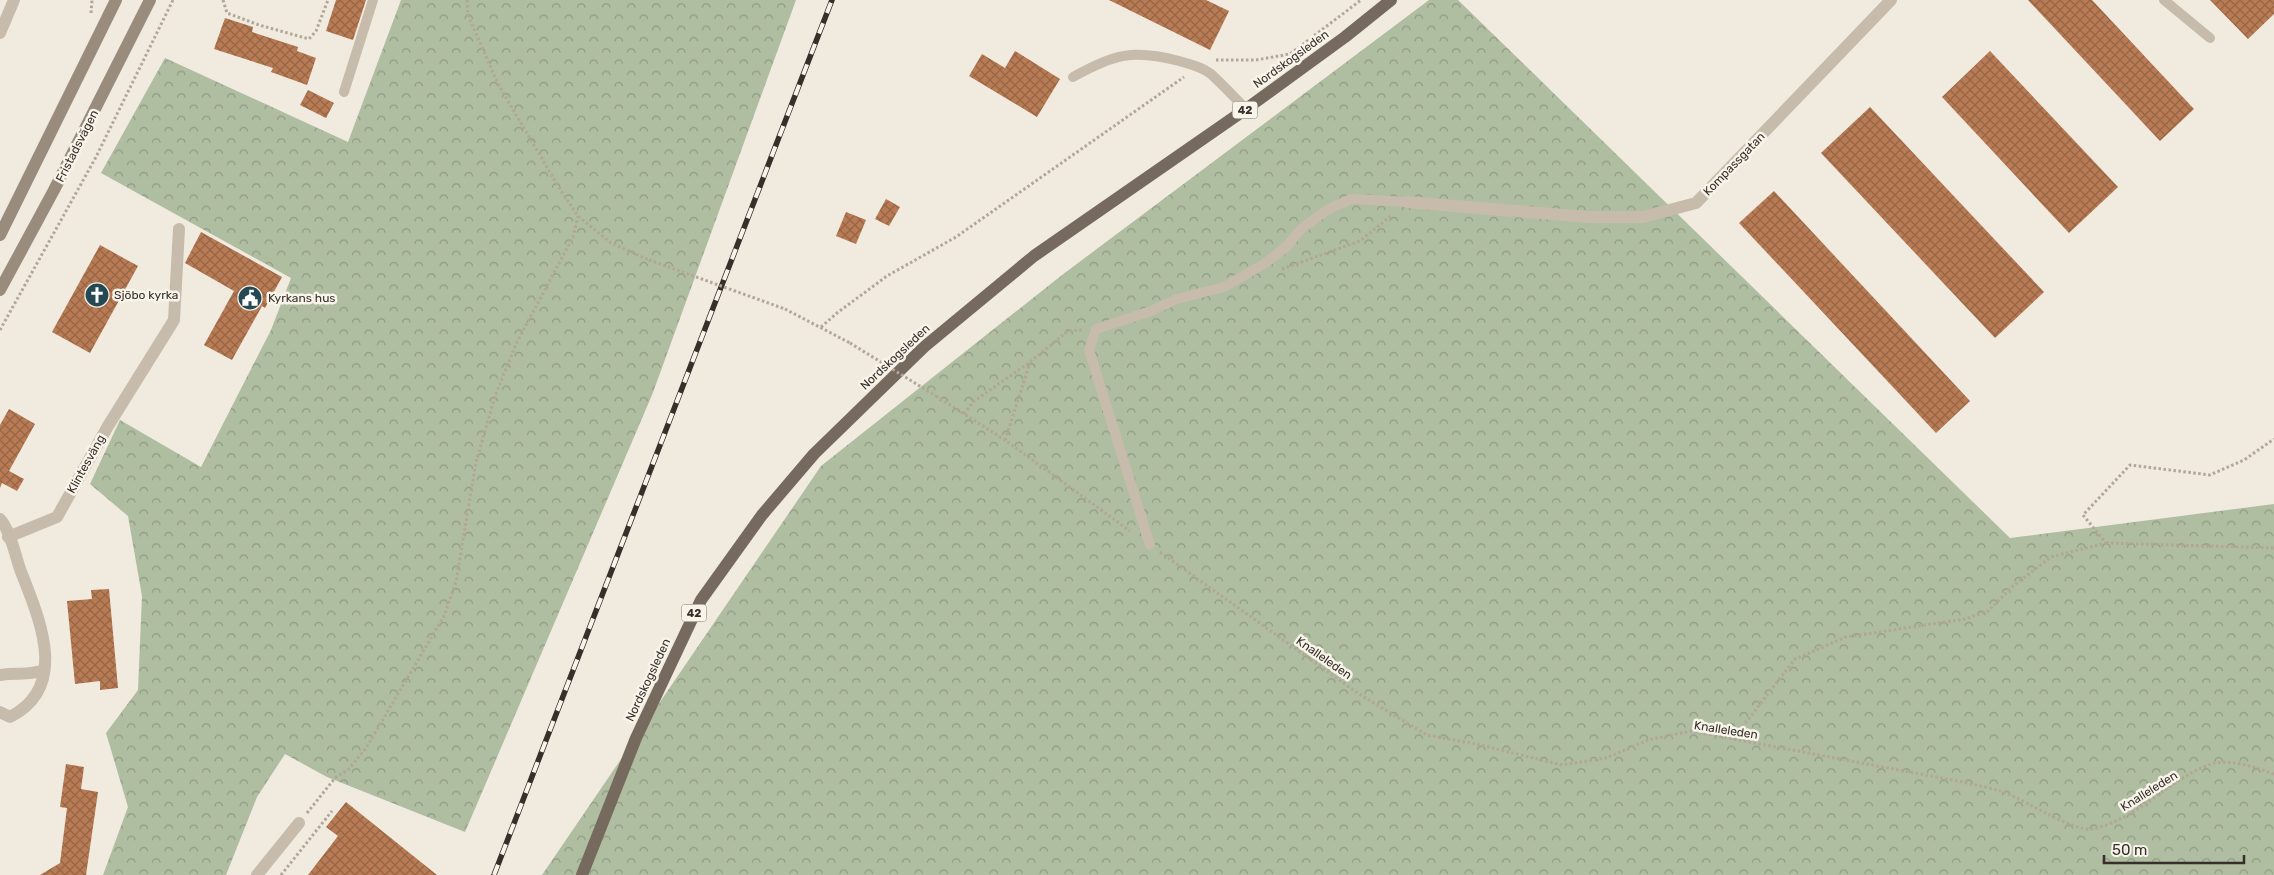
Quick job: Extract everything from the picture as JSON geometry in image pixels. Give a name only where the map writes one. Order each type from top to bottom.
[{"type":"main road","name":"Nordskogsleden","points":[[582,875],[636,738],[701,600],[762,514],[814,454],[924,347],[1034,256],[1246,109],[1345,37],[1391,0]]},
{"type":"street","points":[[0,33],[14,0]]},
{"type":"street","points":[[0,235],[116,0]]},
{"type":"street","name":"Fristadsvägen","points":[[0,290],[54,190],[150,0]]},
{"type":"street","name":"Kompassgatan","points":[[1407,202],[1588,217],[1643,217],[1696,203],[1891,0]]},
{"type":"street","name":"Klintesväng","points":[[8,537],[57,517],[143,367],[174,320],[179,229]]},
{"type":"street","points":[[0,519],[40,622],[45,643],[44,670],[33,702],[10,717],[0,712]]},
{"type":"street","points":[[0,675],[12,673],[32,675],[44,670]]},
{"type":"street","points":[[257,875],[299,823]]},
{"type":"lane","points":[[344,92],[373,0]]},
{"type":"lane","points":[[2164,0],[2210,38]]},
{"type":"lane","points":[[1073,77],[1102,62],[1142,53],[1197,66],[1210,73],[1246,109]]},
{"type":"lane","points":[[1150,545],[1088,350],[1096,329],[1177,299],[1224,287],[1264,264],[1288,246],[1301,229],[1327,210],[1351,199],[1407,202]]},
{"type":"path","points":[[0,330],[96,157],[173,0]]},
{"type":"path","points":[[223,0],[227,13],[258,25],[309,39],[316,31],[328,0]]},
{"type":"path","name":"Knalleleden","points":[[467,0],[468,15],[498,84],[560,191],[578,216],[611,243],[649,260],[785,309],[850,343],[1005,440],[1359,694],[1427,735],[1480,745],[1562,765],[1606,758],[1648,740],[1691,731],[1964,782],[2007,794],[2053,818],[2089,829],[2124,818],[2181,780],[2212,764],[2248,765],[2274,774]]},
{"type":"path","points":[[821,327],[887,276],[956,237],[1197,66],[1215,60],[1256,60],[1290,54],[1361,0]]},
{"type":"path","points":[[299,823],[335,778],[349,769],[366,748],[444,616],[460,564],[476,462],[495,396],[516,344],[572,237],[578,216]]},
{"type":"path","points":[[964,414],[973,402],[1030,362],[1068,331]]},
{"type":"path","points":[[1005,440],[1030,362]]},
{"type":"path","points":[[2106,543],[2082,515],[2130,466],[2210,476],[2244,460],[2274,439]]},
{"type":"path","points":[[1733,739],[1795,660],[1846,637],[1965,618],[1988,611],[2013,586],[2051,557],[2106,543],[2274,548]]},
{"type":"path","points":[[281,875],[332,811]]},
{"type":"green space","points":[[401,0],[796,0],[652,395],[465,832],[327,777],[285,754],[257,797],[226,875],[103,875],[128,807],[106,733],[138,690],[142,596],[128,516],[90,484],[120,420],[201,467],[271,330],[291,278],[101,173],[165,58],[348,142]]},
{"type":"green space","points":[[1429,0],[1458,0],[2010,538],[2274,504],[2274,875],[542,875],[821,466],[1062,275]]},
{"type":"building","points":[[336,0],[366,0],[353,40],[326,31]]},
{"type":"building","points":[[1109,0],[1206,0],[1229,11],[1210,50]]},
{"type":"building","points":[[2028,0],[2092,0],[2194,109],[2160,141]]},
{"type":"building","points":[[2210,0],[2274,0],[2274,14],[2248,39]]},
{"type":"building","points":[[225,18],[253,27],[252,32],[298,47],[297,51],[316,58],[307,85],[271,72],[273,68],[214,49]]},
{"type":"building","points":[[1015,51],[1060,79],[1037,117],[969,76],[982,54],[1005,68]]},
{"type":"building","points":[[1990,51],[2118,187],[2069,233],[1942,97]]},
{"type":"building","points":[[308,90],[334,103],[326,118],[300,105]]},
{"type":"building","points":[[1870,107],[2044,292],[1995,338],[1821,153]]},
{"type":"building","points":[[1774,191],[1970,401],[1936,433],[1739,223]]},
{"type":"building","points":[[886,199],[900,207],[889,226],[875,219]]},
{"type":"building","points":[[846,212],[866,220],[856,244],[836,236]]},
{"type":"building","name":"Kyrkans hus","points":[[201,232],[282,277],[265,308],[262,306],[232,360],[204,345],[234,291],[185,263]]},
{"type":"building","name":"Sjöbo kyrka","points":[[100,245],[138,266],[90,353],[52,332]]},
{"type":"building","points":[[9,409],[35,424],[9,471],[24,479],[17,491],[2,483],[0,488],[0,425]]},
{"type":"building","points":[[109,589],[118,688],[100,690],[100,681],[75,684],[67,601],[92,599],[91,590]]},
{"type":"building","points":[[66,764],[84,767],[81,789],[98,792],[86,875],[40,875],[60,863],[67,808],[60,807]]},
{"type":"building","points":[[346,802],[437,875],[308,875],[338,836],[326,827]]},
{"type":"railway","points":[[494,875],[832,0]]},
{"type":"place","name":"Sjöbo kyrka","points":[[97,295]]},
{"type":"place","name":"Kyrkans hus","points":[[250,298]]}]
